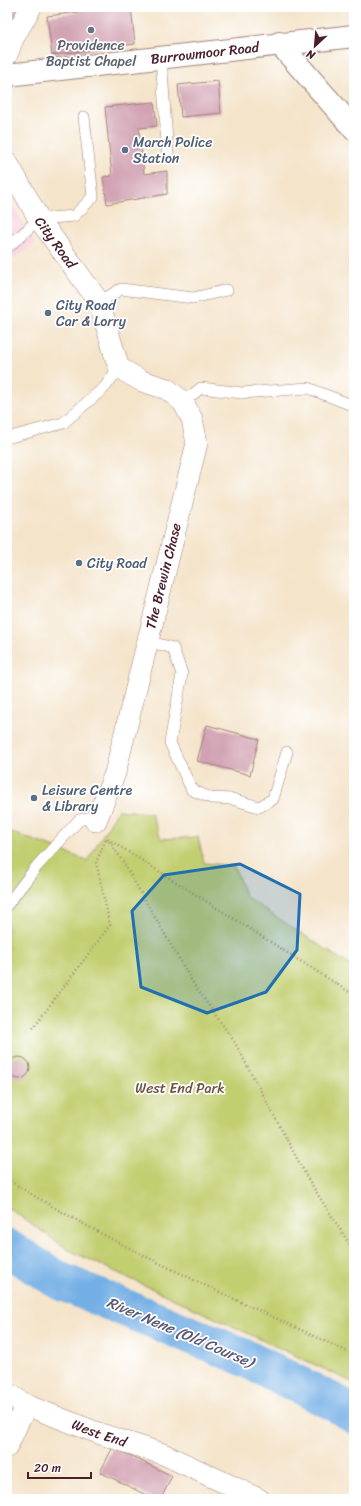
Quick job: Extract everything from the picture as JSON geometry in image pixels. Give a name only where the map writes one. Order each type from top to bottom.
[{"type":"street","points":[[7,66],[13,39],[31,7]]},
{"type":"street","name":"Burrowmoor Road","points":[[7,66],[161,57],[354,36]]},
{"type":"street","points":[[279,43],[354,129]]},
{"type":"street","name":"City Road","points":[[7,162],[39,219],[99,302],[119,368]]},
{"type":"street","name":"The Brewin Chase","points":[[103,827],[147,641],[197,443],[192,419],[183,402],[167,389],[142,381],[119,368]]},
{"type":"street","name":"West End","points":[[7,1393],[26,1405],[98,1433],[163,1454],[259,1499]]},
{"type":"street","points":[[7,1447],[26,1405]]},
{"type":"lane","points":[[161,57],[168,156]]},
{"type":"lane","points":[[7,248],[39,219],[74,216],[93,197],[84,117]]},
{"type":"lane","points":[[99,302],[121,289],[193,298],[227,290]]},
{"type":"lane","points":[[7,438],[63,423],[105,387],[119,368]]},
{"type":"lane","points":[[183,402],[201,388],[242,393],[308,388],[354,406]]},
{"type":"lane","points":[[147,641],[173,648],[182,674],[170,743],[192,790],[211,798],[232,800],[260,807],[273,799],[287,752]]},
{"type":"lane","points":[[7,905],[37,866],[79,820],[103,827]]},
{"type":"path","points":[[103,827],[354,995]]},
{"type":"path","points":[[33,1028],[110,925],[96,862],[103,827]]},
{"type":"path","points":[[103,827],[193,983],[234,1041],[308,1179],[354,1251]]},
{"type":"path","points":[[7,1179],[129,1248],[346,1351],[354,1353]]},
{"type":"highlighted area","points":[[240,864],[300,894],[297,950],[266,992],[207,1013],[141,987],[132,911],[164,875]]},
{"type":"shaded area","points":[[7,195],[35,244],[7,263]]},
{"type":"green space","name":"West End Park","points":[[118,810],[151,813],[161,839],[198,837],[204,863],[234,866],[246,897],[354,968],[354,1383],[69,1250],[7,1207],[7,831],[87,861]]},
{"type":"building","points":[[7,7],[26,7],[7,32]]},
{"type":"building","name":"Providence Baptist Chapel","points":[[79,7],[131,7],[135,44],[52,55],[47,16],[80,12]]},
{"type":"building","points":[[218,81],[221,113],[181,117],[178,85]]},
{"type":"building","name":"March Police Station","points":[[154,102],[157,126],[139,128],[144,174],[167,171],[167,194],[107,204],[103,177],[112,176],[105,107]]},
{"type":"building","points":[[207,725],[259,739],[250,775],[197,761]]},
{"type":"building","points":[[19,1057],[27,1060],[30,1068],[27,1076],[19,1079],[11,1076],[8,1068],[11,1060]]},
{"type":"building","points":[[113,1447],[172,1476],[161,1499],[154,1499],[100,1472]]},
{"type":"waterway","name":"River Nene (Old Course)","points":[[7,1248],[60,1281],[241,1356],[339,1405],[354,1415]]},
{"type":"place","name":"Providence Baptist Chapel","points":[[91,30]]},
{"type":"place","name":"March Police Station","points":[[125,150]]},
{"type":"place","name":"City Road Car & Lorry","points":[[48,313]]},
{"type":"place","name":"City Road","points":[[79,563]]},
{"type":"place","name":"Leisure Centre & Library","points":[[34,798]]}]
